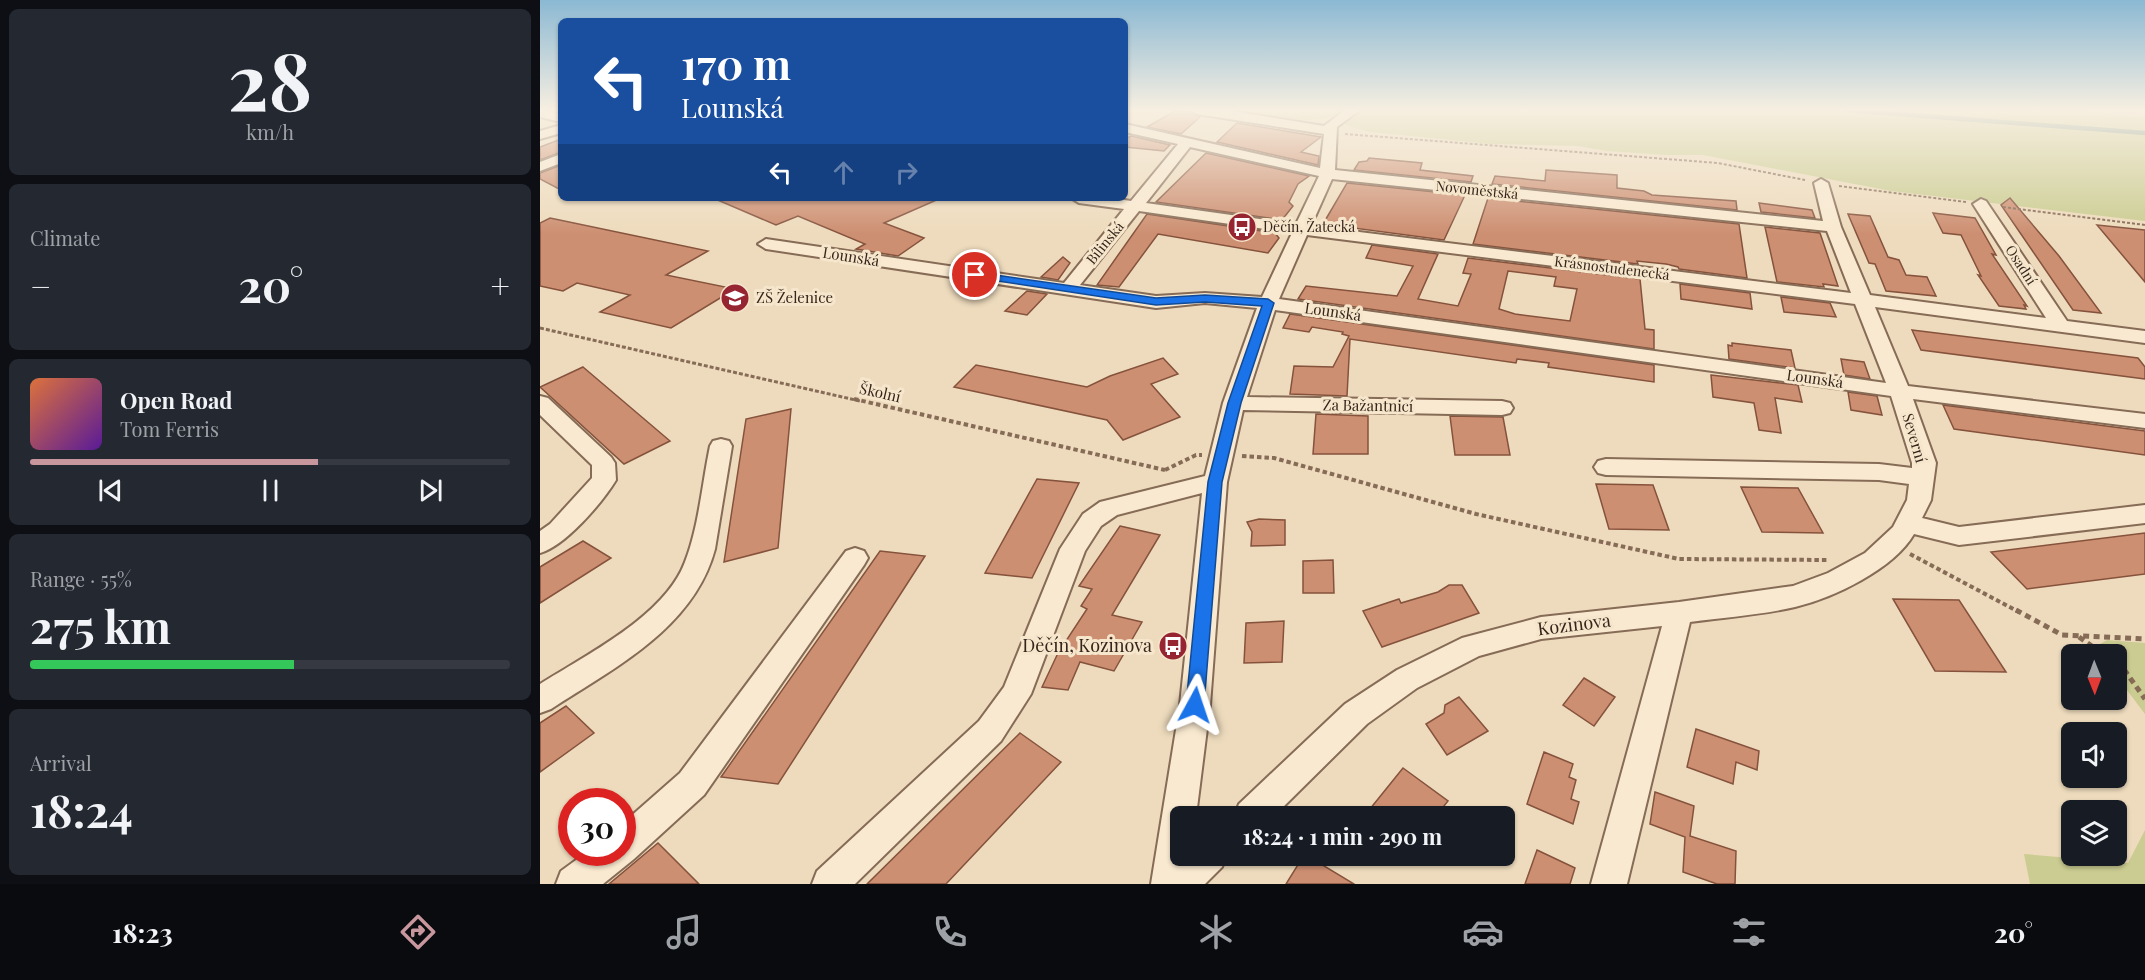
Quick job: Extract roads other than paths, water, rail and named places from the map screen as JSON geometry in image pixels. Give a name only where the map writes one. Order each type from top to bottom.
[{"type":"street","name":"Bílinská","points":[[1068,289],[1180,151]]},
{"type":"street","name":"Novoměstská","points":[[1231,151],[1327,174],[1833,227]]},
{"type":"street","points":[[1169,884],[1195,705],[1219,468],[1234,403],[1268,303],[1327,174],[1329,151]]},
{"type":"street","points":[[540,167],[558,159]]},
{"type":"street","name":"Severní","points":[[1679,613],[1795,596],[1846,575],[1874,560],[1902,533],[1919,500],[1924,463],[1900,391],[1833,227],[1821,183]]},
{"type":"street","name":"Krásnostudenecká","points":[[1098,201],[1301,230],[1862,298],[2145,337]]},
{"type":"street","name":"Osadní","points":[[1981,204],[2060,325]]},
{"type":"street","name":"Lounská","points":[[766,244],[1156,302],[1205,298],[1268,303],[1900,391],[2145,421]]},
{"type":"street","points":[[540,403],[603,463],[604,480],[559,531],[540,544]]},
{"type":"street","name":"Za Bažantnicí","points":[[1234,403],[1502,408]]},
{"type":"street","points":[[540,700],[656,621],[686,588],[697,564],[721,446]]},
{"type":"street","points":[[1606,467],[1879,472],[1922,478]]},
{"type":"street","points":[[830,884],[990,731],[1016,694],[1072,549],[1092,520],[1110,508],[1219,468]]},
{"type":"street","points":[[1907,523],[1959,536],[2145,514]]},
{"type":"street","points":[[636,834],[692,784],[855,558]]},
{"type":"street","points":[[1609,884],[1679,613]]},
{"type":"street","name":"Kozinova","points":[[1261,806],[1356,714],[1407,679],[1472,646],[1541,628],[1679,613]]},
{"type":"street","points":[[574,884],[598,866]]},
{"type":"street","points":[[1180,884],[1199,866]]},
{"type":"place","name":"Děčín, Žatecká","points":[[1242,227]]},
{"type":"place","name":"ZŠ Želenice","points":[[735,298]]},
{"type":"place","name":"Děčín, Kozinova","points":[[1173,646]]}]
